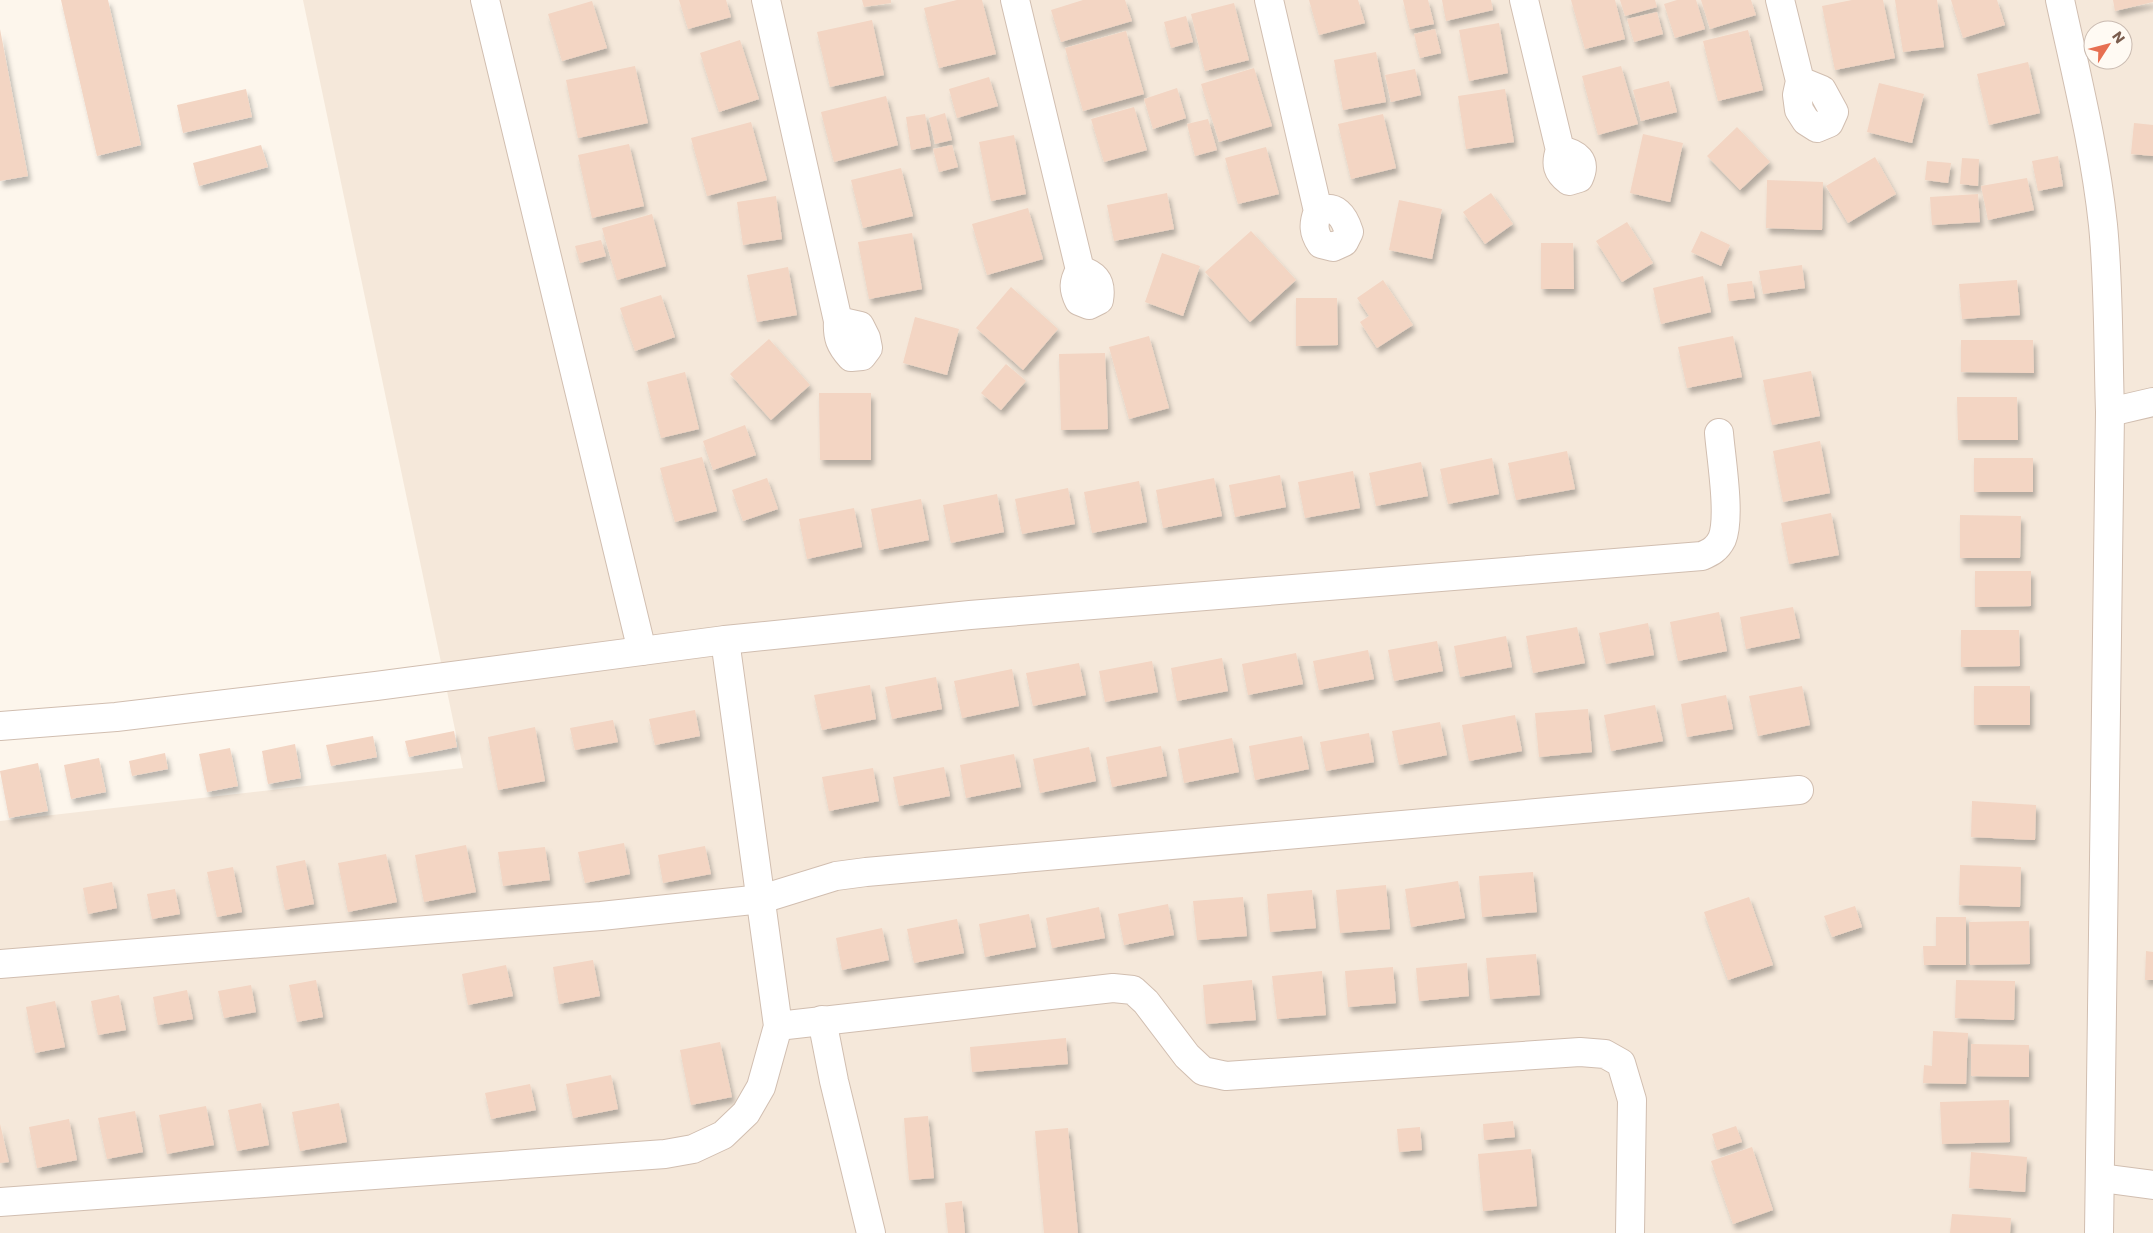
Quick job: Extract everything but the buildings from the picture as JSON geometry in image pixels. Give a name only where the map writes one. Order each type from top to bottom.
[{"type":"street","points":[[485,0],[642,650]]},
{"type":"street","points":[[766,0],[838,320]]},
{"type":"street","points":[[1015,0],[1080,270]]},
{"type":"street","points":[[1269,0],[1318,211]]},
{"type":"street","points":[[1524,0],[1560,150]]},
{"type":"street","points":[[1780,0],[1800,80]]},
{"type":"street","points":[[2060,0],[2091,143],[2103,225],[2110,412],[2099,1233]]},
{"type":"street","points":[[2110,412],[2153,402]]},
{"type":"street","points":[[0,726],[116,717],[376,686],[725,640],[970,615],[1702,556],[1714,551],[1722,539],[1726,523],[1720,433]]},
{"type":"street","points":[[0,1202],[664,1154],[693,1149],[723,1134],[746,1112],[761,1087],[778,1026],[725,640]]},
{"type":"street","points":[[0,964],[601,916],[762,899],[836,876],[866,872],[1798,790]]},
{"type":"street","points":[[778,1026],[1114,988],[1133,990],[1146,1002],[1187,1056],[1203,1071],[1226,1076],[1580,1052],[1605,1054],[1621,1063],[1632,1100],[1630,1233]]},
{"type":"street","points":[[822,1020],[834,1081],[871,1233]]},
{"type":"street","points":[[2101,1178],[2153,1185]]},
{"type":"shaded area","points":[[303,0],[2153,0],[2153,1233],[0,1233],[0,821],[463,768]]}]
